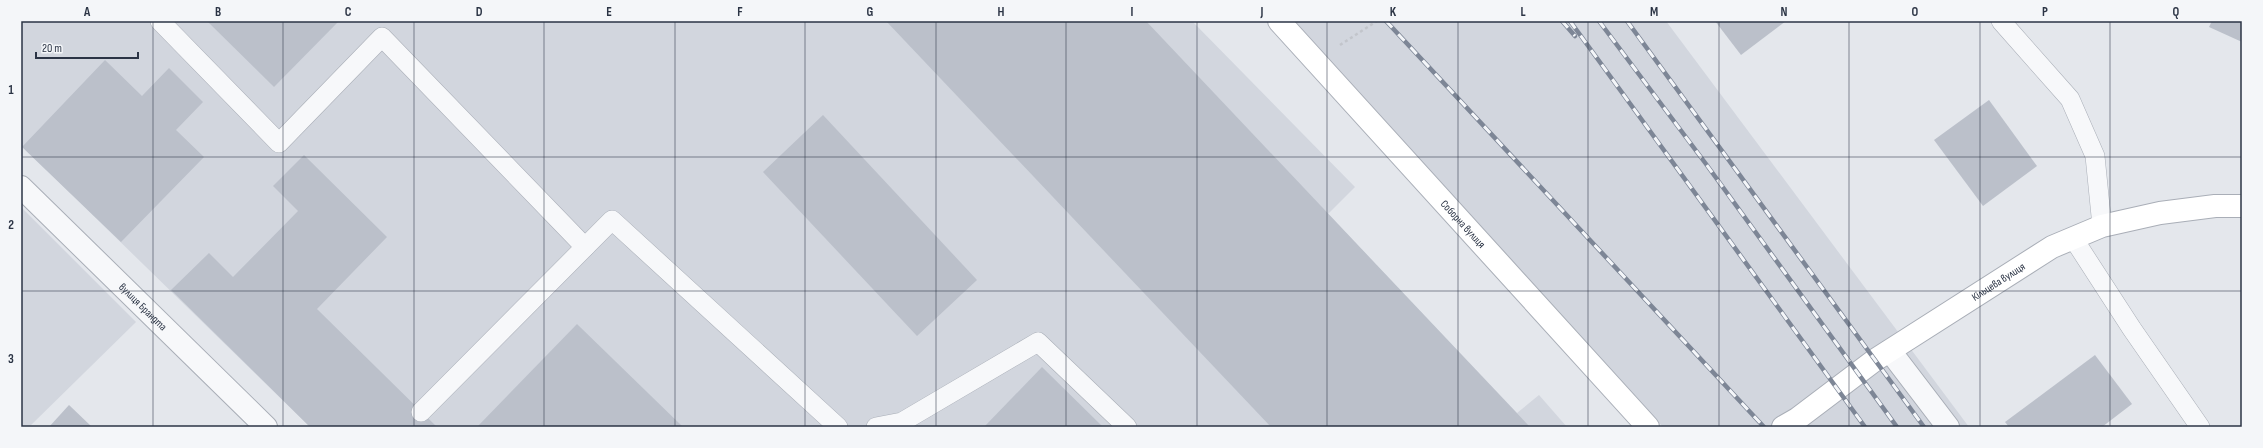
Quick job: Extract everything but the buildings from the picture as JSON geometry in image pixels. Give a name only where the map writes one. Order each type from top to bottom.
[{"type":"main road","name":"Соборна вулиця","points":[[1278,21],[1648,427]]},
{"type":"main road","name":"Кільцева вулиця","points":[[1783,427],[1797,419],[1875,360],[2052,247],[2102,226],[2160,213],[2215,206],[2242,206]]},
{"type":"street","name":"вулиця Брандта","points":[[21,187],[266,427]]},
{"type":"street","points":[[1890,351],[1948,427]]},
{"type":"lane","points":[[160,21],[279,143],[382,37],[585,247]]},
{"type":"lane","points":[[2000,21],[2070,99],[2095,156],[2102,226]]},
{"type":"lane","points":[[421,412],[612,220],[838,427]]},
{"type":"lane","points":[[2073,238],[2132,329],[2200,427]]},
{"type":"lane","points":[[876,427],[902,422],[1038,342],[1127,427]]},
{"type":"shaded area","points":[[21,21],[1192,21],[1355,187],[1328,214],[1517,413],[1539,395],[1567,427],[310,427],[21,145]]},
{"type":"shaded area","points":[[1271,21],[1666,21],[1969,427],[1663,427]]},
{"type":"shaded area","points":[[21,207],[136,322],[29,427],[21,427]]},
{"type":"railway","points":[[1386,21],[1764,427]]},
{"type":"railway","points":[[1562,21],[1575,36]]},
{"type":"railway","points":[[1570,21],[1865,427]]},
{"type":"railway","points":[[1599,21],[1706,164],[1897,427]]},
{"type":"railway","points":[[1627,21],[1924,427]]}]
